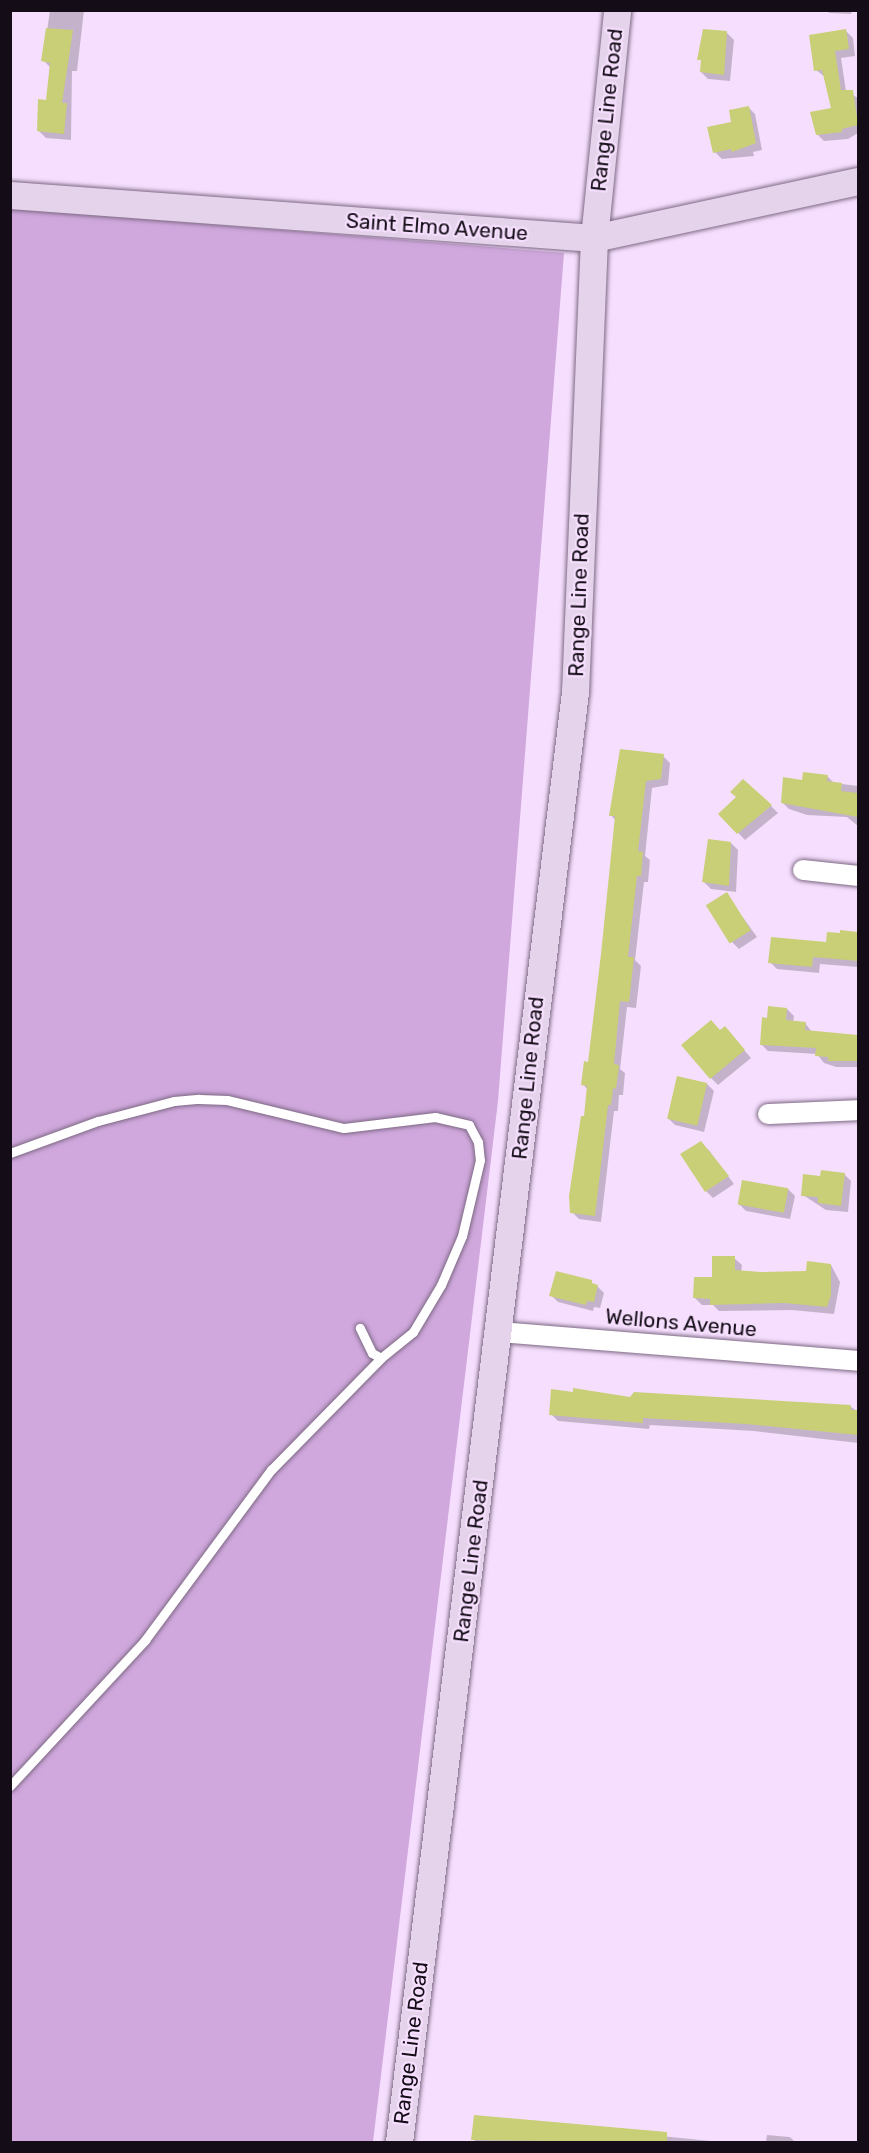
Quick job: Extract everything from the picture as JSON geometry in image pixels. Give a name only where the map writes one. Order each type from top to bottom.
[{"type":"street","name":"Range Line Road","points":[[399,2142],[500,1332],[575,692],[594,238],[617,10]]},
{"type":"street","name":"Saint Elmo Avenue","points":[[10,195],[594,238],[858,181]]},
{"type":"street","points":[[803,870],[858,876]]},
{"type":"street","points":[[768,1114],[858,1110]]},
{"type":"street","name":"Wellons Avenue","points":[[500,1332],[858,1361]]},
{"type":"lane","points":[[10,1153],[98,1121],[191,1100],[227,1100],[344,1128],[435,1117],[470,1125],[478,1142],[480,1160],[462,1236],[441,1285],[413,1332],[381,1358],[271,1470],[145,1640],[10,1786]]},
{"type":"lane","points":[[360,1328],[372,1353],[381,1358]]},
{"type":"shaded area","points":[[11,208],[564,253],[498,1101],[373,2142],[11,2142]]},
{"type":"building","points":[[46,28],[73,30],[62,103],[67,103],[64,134],[37,131],[38,99],[46,100],[50,63],[41,61]]},
{"type":"building","points":[[703,29],[727,31],[724,75],[700,72],[701,60],[697,60]]},
{"type":"building","points":[[846,29],[849,49],[835,51],[841,90],[853,90],[858,125],[842,129],[842,132],[816,135],[810,112],[831,108],[822,70],[814,71],[809,35]]},
{"type":"building","points":[[749,106],[756,143],[732,152],[731,149],[713,153],[707,127],[731,122],[729,110]]},
{"type":"building","points":[[620,749],[664,754],[661,779],[646,781],[638,851],[643,852],[641,876],[637,876],[628,957],[634,957],[629,1002],[620,1001],[614,1064],[619,1065],[616,1089],[613,1088],[611,1105],[608,1105],[595,1216],[570,1213],[569,1196],[581,1116],[584,1116],[587,1086],[581,1085],[584,1061],[588,1062],[601,954],[615,816],[609,816]]},
{"type":"building","points":[[803,772],[828,775],[827,781],[842,783],[841,791],[858,793],[858,817],[781,803],[783,777],[802,780]]},
{"type":"building","points":[[743,779],[772,805],[737,834],[718,814],[736,797],[730,792]]},
{"type":"building","points":[[708,839],[731,842],[729,886],[702,882]]},
{"type":"building","points":[[727,892],[751,930],[730,943],[706,905]]},
{"type":"building","points":[[840,930],[858,932],[858,961],[813,957],[812,967],[768,963],[771,937],[826,942],[827,932],[840,933]]},
{"type":"building","points":[[768,1006],[787,1008],[786,1020],[806,1022],[805,1030],[858,1035],[858,1061],[828,1061],[828,1057],[815,1056],[816,1048],[760,1045],[762,1017],[767,1018]]},
{"type":"building","points":[[711,1020],[720,1030],[725,1026],[745,1050],[710,1079],[681,1045]]},
{"type":"building","points":[[677,1076],[707,1083],[697,1126],[667,1119]]},
{"type":"building","points":[[701,1141],[729,1176],[705,1192],[680,1154]]},
{"type":"building","points":[[821,1170],[845,1173],[841,1206],[818,1203],[818,1197],[801,1196],[803,1174],[820,1176]]},
{"type":"building","points":[[742,1180],[788,1188],[784,1213],[738,1205]]},
{"type":"building","points":[[712,1256],[735,1256],[735,1270],[761,1272],[806,1271],[807,1261],[831,1264],[831,1295],[827,1307],[784,1303],[710,1305],[710,1299],[693,1298],[694,1277],[712,1277]]},
{"type":"building","points":[[556,1271],[592,1280],[592,1283],[598,1285],[594,1302],[587,1301],[586,1305],[549,1296]]},
{"type":"building","points":[[573,1388],[630,1397],[634,1392],[851,1405],[851,1410],[858,1410],[858,1435],[746,1424],[643,1418],[643,1423],[549,1415],[551,1389],[573,1392]]},
{"type":"building","points":[[474,2115],[667,2132],[667,2142],[471,2140]]}]
